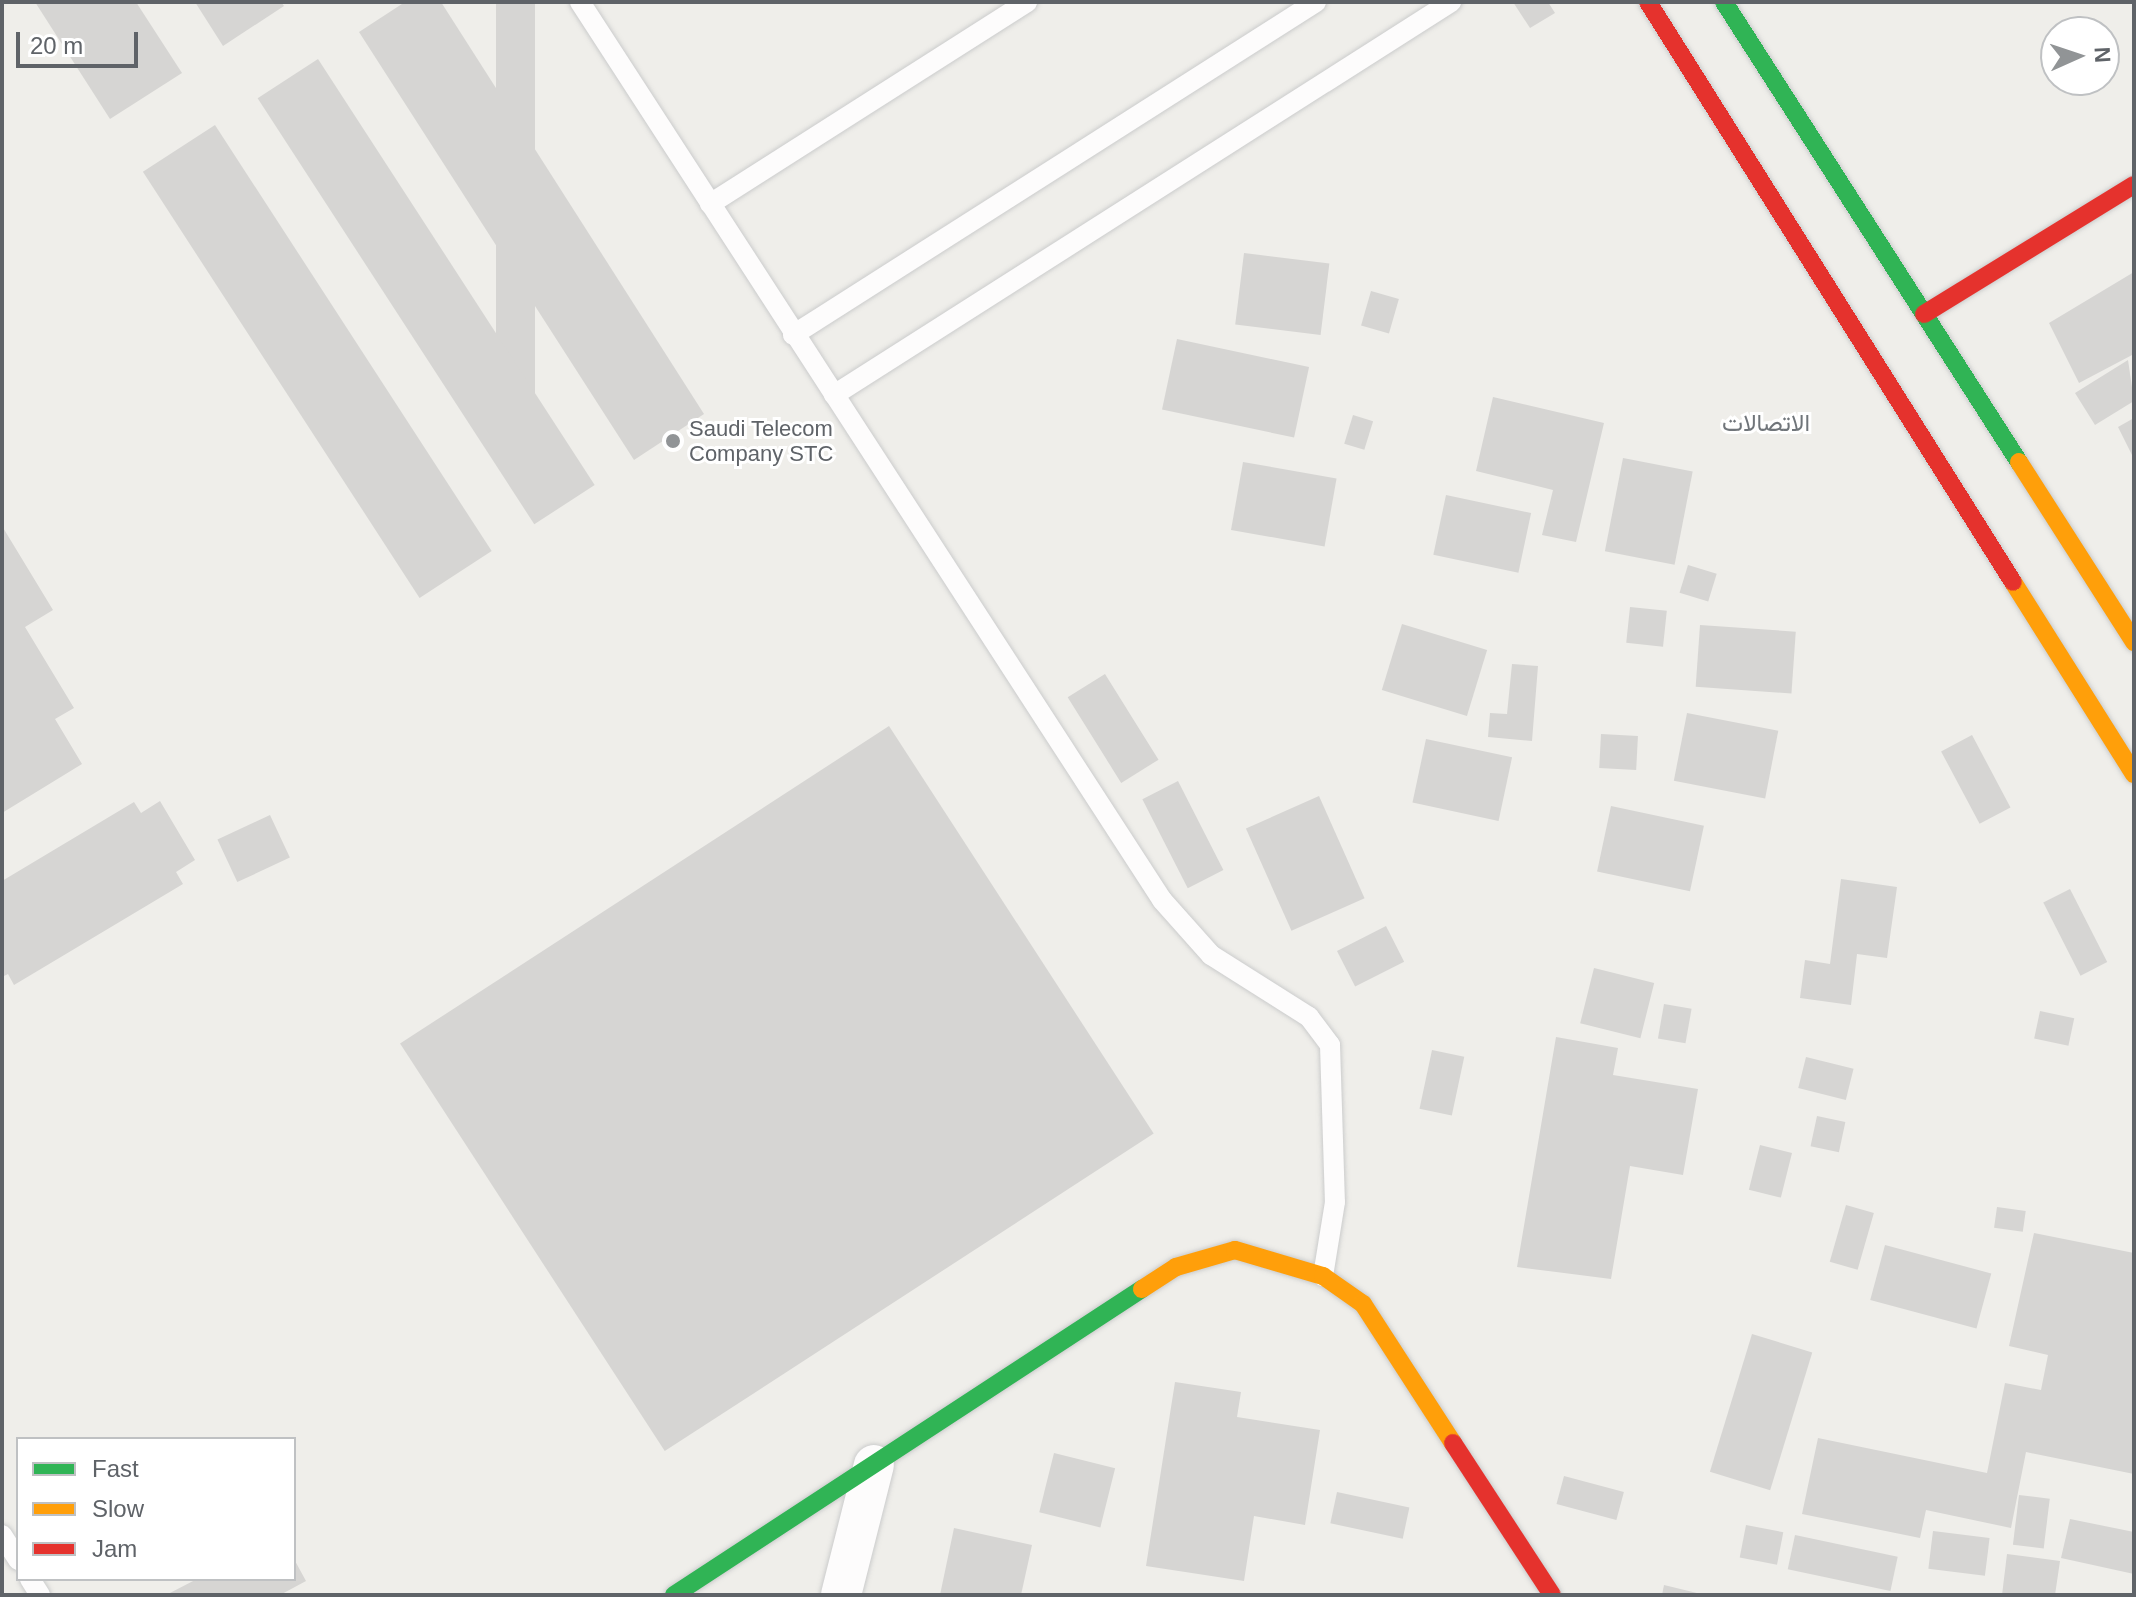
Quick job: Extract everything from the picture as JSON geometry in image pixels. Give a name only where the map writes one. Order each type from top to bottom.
[{"type":"street","points":[[1648,2],[2134,774]]},
{"type":"street","points":[[1724,2],[2134,642]]},
{"type":"street","points":[[1924,314],[2134,185]]},
{"type":"street","points":[[674,1595],[1176,1267],[1235,1250],[1323,1276],[1363,1304],[1552,1595]]},
{"type":"street","points":[[841,1595],[874,1465]]},
{"type":"lane","points":[[580,2],[1162,900],[1211,955],[1309,1017],[1330,1045],[1335,1202],[1323,1276]]},
{"type":"lane","points":[[710,204],[1027,2]]},
{"type":"lane","points":[[793,335],[1316,2]]},
{"type":"lane","points":[[834,395],[1451,2]]},
{"type":"lane","points":[[2,1535],[16,1557]]},
{"type":"building","points":[[35,2],[136,2],[182,73],[110,119]]},
{"type":"building","points":[[195,2],[281,2],[284,6],[223,46]]},
{"type":"building","points":[[405,2],[441,2],[704,414],[634,460],[359,32]]},
{"type":"building","points":[[496,2],[535,2],[535,461],[496,461]]},
{"type":"building","points":[[1513,2],[1548,2],[1555,13],[1530,28]]},
{"type":"building","points":[[318,59],[595,485],[534,524],[258,98]]},
{"type":"building","points":[[215,125],[492,551],[420,598],[143,172]]},
{"type":"building","points":[[1244,253],[1329,263],[1321,335],[1235,324]]},
{"type":"building","points":[[2134,272],[2134,354],[2079,383],[2049,323]]},
{"type":"building","points":[[1371,291],[1399,299],[1389,334],[1361,326]]},
{"type":"building","points":[[1177,339],[1309,367],[1294,437],[1162,409]]},
{"type":"building","points":[[2128,360],[2134,401],[2095,425],[2075,393]]},
{"type":"building","points":[[1493,397],[1604,423],[1576,542],[1542,535],[1553,490],[1476,471]]},
{"type":"building","points":[[1353,415],[1373,421],[1364,450],[1344,444]]},
{"type":"building","points":[[2134,418],[2134,459],[2118,427]]},
{"type":"building","points":[[1623,458],[1693,472],[1675,565],[1605,551]]},
{"type":"building","points":[[1243,462],[1337,478],[1325,546],[1231,530]]},
{"type":"building","points":[[1446,495],[1531,513],[1518,573],[1433,555]]},
{"type":"building","points":[[2,526],[53,610],[25,627],[74,708],[55,719],[82,764],[2,813]]},
{"type":"building","points":[[1688,565],[1717,574],[1708,602],[1680,593]]},
{"type":"building","points":[[1630,607],[1667,611],[1663,647],[1626,643]]},
{"type":"building","points":[[1402,624],[1487,650],[1467,716],[1382,690]]},
{"type":"building","points":[[1700,625],[1796,632],[1791,694],[1696,687]]},
{"type":"building","points":[[1512,664],[1538,666],[1532,741],[1488,737],[1490,713],[1507,714]]},
{"type":"building","points":[[1105,674],[1159,760],[1121,783],[1068,697]]},
{"type":"building","points":[[1687,713],[1778,731],[1765,798],[1674,781]]},
{"type":"building","points":[[889,726],[1154,1134],[665,1451],[400,1044]]},
{"type":"building","points":[[1601,734],[1638,736],[1636,770],[1599,768]]},
{"type":"building","points":[[1972,735],[2010,807],[1980,824],[1941,751]]},
{"type":"building","points":[[1426,739],[1512,757],[1499,821],[1412,803]]},
{"type":"building","points":[[1178,781],[1223,870],[1188,888],[1142,799]]},
{"type":"building","points":[[1319,796],[1365,898],[1291,931],[1246,829]]},
{"type":"building","points":[[160,801],[195,860],[176,872],[183,884],[14,985],[8,974],[2,977],[2,881],[134,802],[141,813]]},
{"type":"building","points":[[1611,806],[1704,826],[1690,891],[1597,872]]},
{"type":"building","points":[[270,815],[290,858],[237,882],[217,840]]},
{"type":"building","points":[[1841,879],[1897,887],[1887,958],[1857,954],[1851,1005],[1800,998],[1805,960],[1830,964]]},
{"type":"building","points":[[2070,889],[2107,962],[2080,976],[2043,903]]},
{"type":"building","points":[[1386,926],[1404,962],[1355,987],[1337,951]]},
{"type":"building","points":[[1594,968],[1654,983],[1640,1038],[1580,1023]]},
{"type":"building","points":[[1664,1004],[1692,1009],[1685,1043],[1658,1038]]},
{"type":"building","points":[[2040,1011],[2074,1018],[2068,1046],[2034,1038]]},
{"type":"building","points":[[1556,1037],[1618,1048],[1613,1075],[1698,1089],[1683,1175],[1630,1166],[1611,1279],[1517,1267]]},
{"type":"building","points":[[1432,1050],[1464,1057],[1452,1116],[1420,1109]]},
{"type":"building","points":[[1806,1057],[1854,1069],[1846,1100],[1798,1088]]},
{"type":"building","points":[[1817,1116],[1845,1122],[1839,1152],[1811,1146]]},
{"type":"building","points":[[1760,1145],[1792,1153],[1781,1198],[1749,1190]]},
{"type":"building","points":[[1846,1205],[1874,1213],[1858,1270],[1830,1262]]},
{"type":"building","points":[[1997,1207],[2026,1211],[2023,1232],[1994,1228]]},
{"type":"building","points":[[2034,1233],[2134,1253],[2134,1474],[2026,1452],[2011,1528],[1926,1510],[1920,1538],[1802,1514],[1818,1438],[1987,1473],[2005,1383],[2041,1390],[2048,1355],[2009,1346]]},
{"type":"building","points":[[1885,1245],[1991,1273],[1976,1329],[1870,1300]]},
{"type":"building","points":[[1752,1334],[1812,1352],[1770,1490],[1710,1472]]},
{"type":"building","points":[[1175,1382],[1241,1392],[1237,1417],[1320,1430],[1305,1525],[1254,1516],[1244,1581],[1146,1566]]},
{"type":"building","points":[[1054,1453],[1115,1468],[1100,1527],[1039,1512]]},
{"type":"building","points":[[1564,1476],[1624,1492],[1616,1520],[1556,1504]]},
{"type":"building","points":[[1337,1492],[1409,1507],[1403,1539],[1330,1523]]},
{"type":"building","points":[[2019,1495],[2050,1499],[2044,1548],[2013,1545]]},
{"type":"building","points":[[2070,1519],[2134,1532],[2134,1574],[2061,1558]]},
{"type":"building","points":[[1746,1525],[1783,1532],[1777,1565],[1740,1557]]},
{"type":"building","points":[[954,1528],[1032,1545],[1021,1595],[940,1595]]},
{"type":"building","points":[[1933,1531],[1990,1538],[1985,1576],[1928,1569]]},
{"type":"building","points":[[1795,1535],[1898,1557],[1890,1591],[1788,1569]]},
{"type":"building","points":[[2007,1554],[2060,1561],[2055,1595],[2002,1595]]},
{"type":"building","points":[[296,1563],[306,1581],[280,1595],[166,1595],[193,1581],[296,1581]]},
{"type":"building","points":[[1664,1585],[1701,1594],[1701,1595],[1662,1595]]},
{"type":"traffic: fast","points":[[1724,2],[2019,462]]},
{"type":"traffic: fast","points":[[674,1595],[1142,1289]]},
{"type":"traffic: slow","points":[[2019,462],[2134,642]]},
{"type":"traffic: slow","points":[[2013,582],[2134,774]]},
{"type":"traffic: slow","points":[[1142,1289],[1176,1267],[1235,1250],[1323,1276],[1363,1304],[1453,1443]]},
{"type":"traffic: jam","points":[[1648,2],[2013,582]]},
{"type":"traffic: jam","points":[[1924,314],[2134,185]]},
{"type":"traffic: jam","points":[[1453,1443],[1552,1595]]},
{"type":"place","name":"Saudi Telecom Company STC","points":[[673,441]]},
{"type":"district","name":"الاتصالات","points":[[1766,423]]}]
